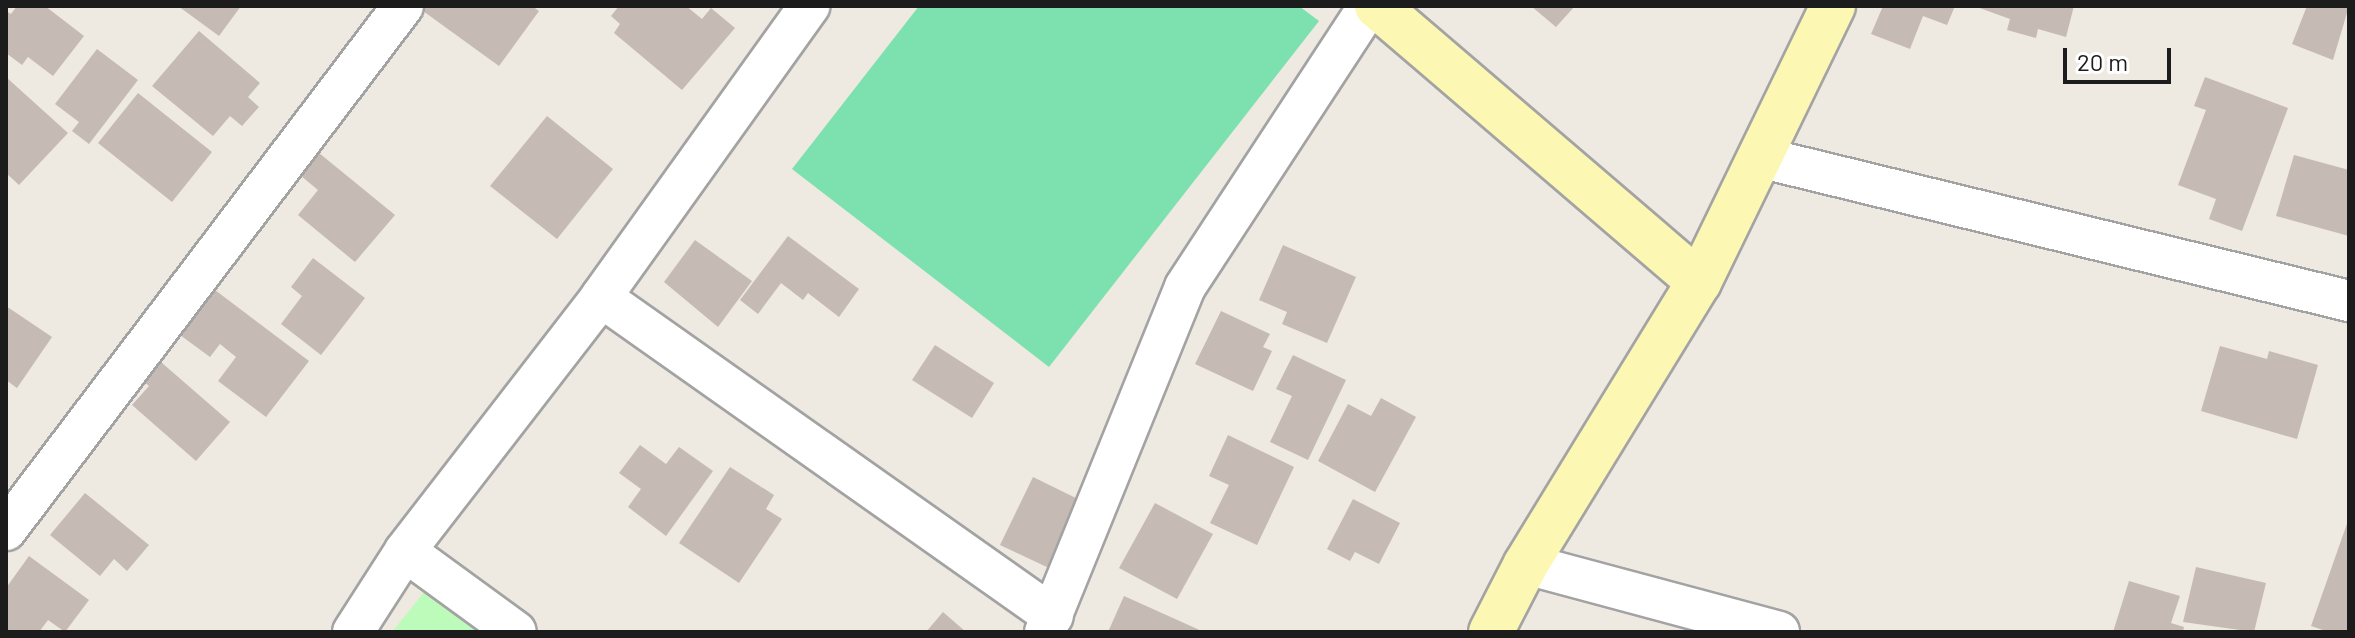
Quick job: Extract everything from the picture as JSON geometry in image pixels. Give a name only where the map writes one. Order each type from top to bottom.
[{"type":"street","points":[[6,530],[403,6]]},
{"type":"street","points":[[353,632],[405,551],[601,297],[809,6]]},
{"type":"street","points":[[601,297],[1049,624],[1185,287],[1369,6]]},
{"type":"street","points":[[1377,6],[1699,282]]},
{"type":"street","points":[[1491,632],[1526,564],[1699,282],[1833,6]]},
{"type":"street","points":[[1759,157],[2349,301]]},
{"type":"street","points":[[405,551],[516,632]]},
{"type":"street","points":[[1526,564],[1779,632]]},
{"type":"green space","points":[[919,6],[1299,6],[1319,21],[1049,367],[792,169]]},
{"type":"green space","points":[[429,586],[491,632],[392,632]]},
{"type":"building","points":[[17,6],[45,6],[84,36],[53,76],[28,57],[22,65],[6,53],[6,11],[11,14]]},
{"type":"building","points":[[178,6],[241,6],[219,36]]},
{"type":"building","points":[[426,6],[532,6],[539,11],[499,66],[423,11]]},
{"type":"building","points":[[619,6],[686,6],[702,19],[711,8],[735,28],[682,90],[614,33],[620,24],[611,16]]},
{"type":"building","points":[[1531,6],[1575,6],[1556,27]]},
{"type":"building","points":[[1883,6],[1955,6],[1947,25],[1923,16],[1910,49],[1871,34]]},
{"type":"building","points":[[1974,6],[2074,6],[2066,37],[2038,29],[2036,38],[2007,30],[2010,19]]},
{"type":"building","points":[[2307,6],[2349,6],[2333,60],[2292,44]]},
{"type":"building","points":[[199,31],[260,83],[248,97],[259,107],[242,126],[230,116],[213,136],[152,86]]},
{"type":"building","points":[[97,49],[138,80],[89,144],[72,131],[79,122],[55,104]]},
{"type":"building","points":[[6,77],[68,133],[19,185],[6,173]]},
{"type":"building","points":[[2205,77],[2288,108],[2242,231],[2209,219],[2216,199],[2178,185],[2206,110],[2194,106]]},
{"type":"building","points":[[138,93],[212,152],[172,202],[98,143]]},
{"type":"building","points":[[547,116],[613,169],[557,239],[490,186]]},
{"type":"building","points":[[308,144],[395,215],[355,262],[298,215],[318,190],[289,166]]},
{"type":"building","points":[[2294,155],[2349,170],[2349,236],[2276,216]]},
{"type":"building","points":[[788,236],[859,289],[839,317],[808,293],[803,300],[781,283],[758,314],[740,300]]},
{"type":"building","points":[[695,240],[752,281],[718,327],[664,282]]},
{"type":"building","points":[[1283,245],[1356,277],[1327,343],[1282,324],[1287,312],[1259,300]]},
{"type":"building","points":[[313,258],[365,298],[321,355],[281,324],[302,296],[291,287]]},
{"type":"building","points":[[215,290],[309,361],[266,417],[218,381],[236,357],[220,344],[210,357],[180,335]]},
{"type":"building","points":[[6,306],[52,337],[17,388],[6,380]]},
{"type":"building","points":[[1221,311],[1270,334],[1263,347],[1272,351],[1253,391],[1195,364]]},
{"type":"building","points":[[935,345],[994,383],[972,418],[912,380]]},
{"type":"building","points":[[2220,346],[2267,359],[2269,351],[2318,365],[2297,439],[2201,411]]},
{"type":"building","points":[[1293,355],[1346,380],[1308,460],[1270,442],[1292,396],[1276,389]]},
{"type":"building","points":[[154,356],[230,422],[196,461],[132,405],[149,386],[137,376]]},
{"type":"building","points":[[1381,398],[1416,417],[1375,492],[1318,461],[1348,404],[1371,416]]},
{"type":"building","points":[[1228,435],[1294,467],[1257,545],[1210,523],[1229,485],[1209,476]]},
{"type":"building","points":[[640,445],[666,464],[679,447],[713,471],[666,536],[628,507],[641,489],[619,473]]},
{"type":"building","points":[[730,467],[774,495],[766,509],[782,519],[739,583],[679,543]]},
{"type":"building","points":[[1033,477],[1084,502],[1051,569],[1000,545]]},
{"type":"building","points":[[85,493],[149,545],[127,571],[114,559],[100,576],[50,535]]},
{"type":"building","points":[[1353,499],[1400,523],[1379,564],[1355,552],[1350,561],[1327,549]]},
{"type":"building","points":[[1155,503],[1213,534],[1177,599],[1119,568]]},
{"type":"building","points":[[2349,518],[2349,632],[2329,632],[2311,626]]},
{"type":"building","points":[[29,556],[89,600],[65,632],[48,620],[39,632],[6,632],[6,588]]},
{"type":"building","points":[[2196,567],[2266,583],[2254,632],[2183,622]]},
{"type":"building","points":[[2129,581],[2180,596],[2171,623],[2184,627],[2183,632],[2113,632]]},
{"type":"building","points":[[1124,596],[1204,632],[1108,632]]},
{"type":"building","points":[[943,612],[966,632],[926,632]]}]
